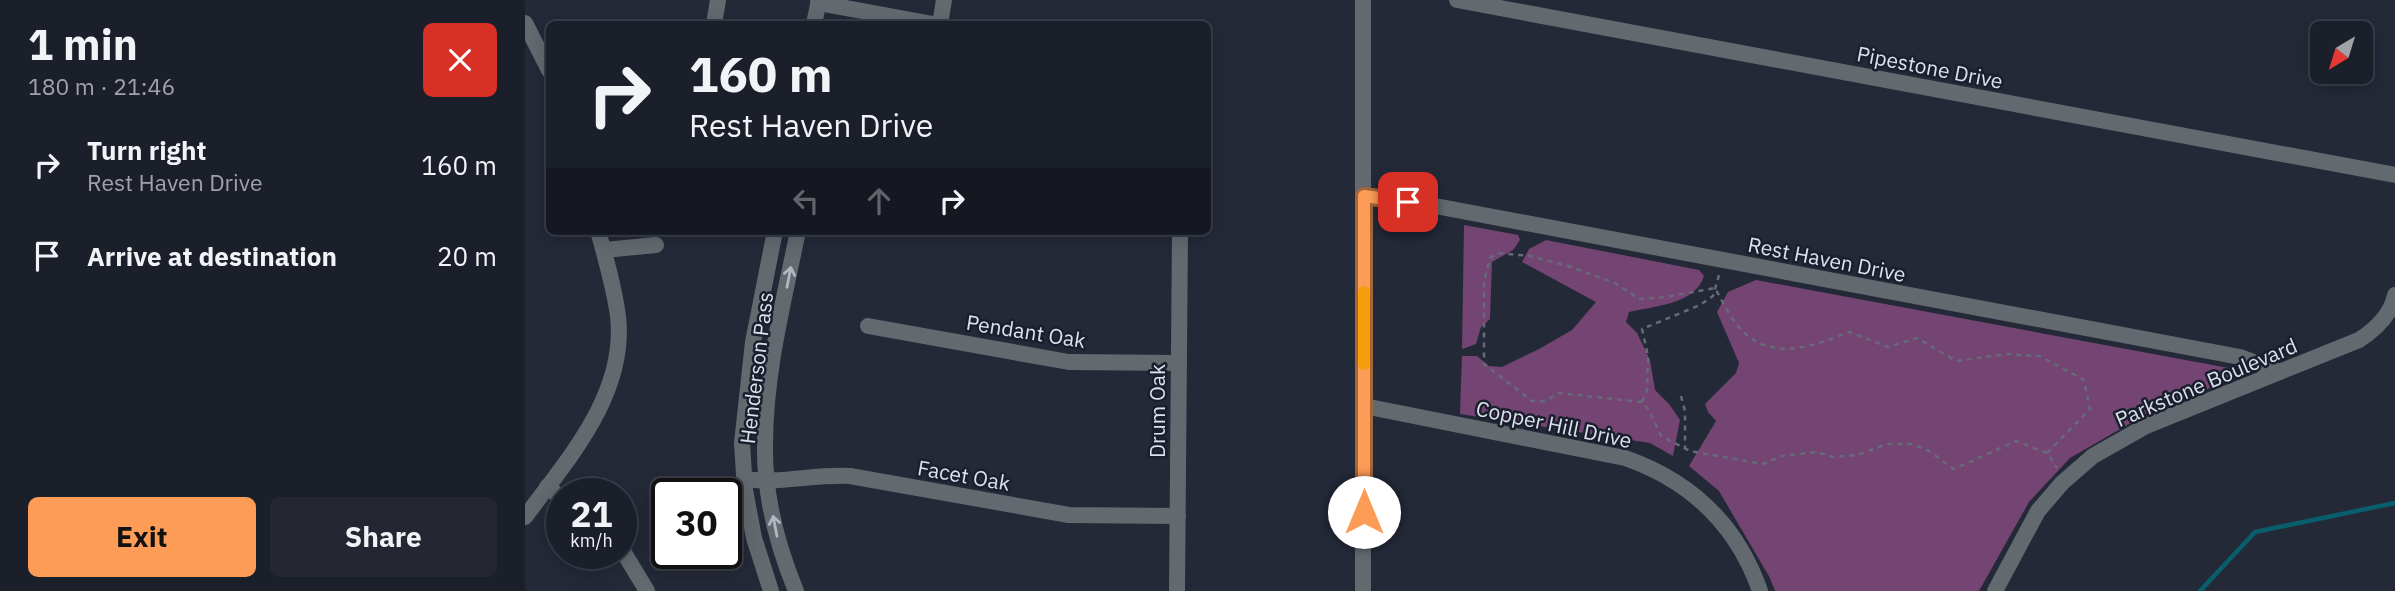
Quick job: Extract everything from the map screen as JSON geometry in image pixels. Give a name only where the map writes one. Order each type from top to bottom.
[{"type":"street","points":[[714,21],[718,0]]},
{"type":"street","points":[[940,21],[944,0]]},
{"type":"street","points":[[1363,0],[1363,591]]},
{"type":"street","name":"Pipestone Drive","points":[[1457,0],[2395,176]]},
{"type":"street","points":[[815,21],[818,1],[919,21]]},
{"type":"street","points":[[525,23],[546,64]]},
{"type":"street","name":"Rest Haven Drive","points":[[1364,196],[1430,205],[2240,357],[2280,372]]},
{"type":"street","points":[[553,478],[596,415],[616,358],[618,318],[600,235]]},
{"type":"street","name":"Henderson Pass","points":[[771,591],[754,538],[742,443],[753,342],[774,235]]},
{"type":"street","name":"Henderson Pass","points":[[796,591],[776,533],[767,482],[765,444],[775,346],[797,235]]},
{"type":"street","name":"Drum Oak","points":[[1177,591],[1179,235]]},
{"type":"street","points":[[604,250],[656,245]]},
{"type":"street","name":"Parkstone Boulevard","points":[[1995,591],[2038,511],[2065,480],[2093,456],[2146,426],[2359,340],[2372,332],[2387,315],[2395,295]]},
{"type":"street","name":"Pendant Oak","points":[[868,326],[1069,362],[1179,363]]},
{"type":"street","name":"Copper Hill Drive","points":[[1364,407],[1625,458],[1663,474],[1697,497],[1726,526],[1748,561],[1761,591]]},
{"type":"street","name":"Facet Oak","points":[[745,479],[767,482],[832,475],[850,476],[1069,515],[1178,516]]},
{"type":"street","points":[[525,517],[546,488]]},
{"type":"street","points":[[634,569],[647,591]]},
{"type":"path","points":[[1715,288],[1640,299],[1615,283],[1568,266],[1530,256],[1499,253],[1490,258],[1484,281],[1484,364],[1525,396],[1537,402],[1546,401],[1558,393],[1642,402],[1649,410],[1661,436],[1685,449],[1763,464],[1781,456],[1817,452],[1833,457],[1857,455],[1887,444],[1912,444],[1954,469],[2016,441],[2047,453],[2065,480]]},
{"type":"path","points":[[1642,402],[1647,390],[1648,356],[1642,329],[1700,305],[1713,296],[1722,260]]},
{"type":"path","points":[[1715,288],[1745,334],[1769,348],[1809,347],[1849,332],[1888,347],[1917,338],[1956,361],[2006,354],[2040,356],[2084,380],[2090,409],[2047,453]]},
{"type":"path","points":[[1681,396],[1685,411],[1685,449]]},
{"type":"shaded area","points":[[1464,225],[1518,235],[1520,240],[1513,250],[1492,262],[1490,319],[1481,327],[1476,344],[1462,349]]},
{"type":"shaded area","points":[[1546,240],[1699,270],[1704,276],[1699,286],[1683,299],[1629,312],[1626,322],[1637,333],[1650,360],[1655,390],[1680,420],[1673,456],[1650,443],[1460,414],[1462,356],[1477,356],[1489,366],[1502,367],[1572,330],[1596,302],[1522,262],[1529,249]]},
{"type":"shaded area","points":[[1756,280],[2234,369],[2236,375],[2148,413],[2070,458],[2029,502],[1979,591],[1775,591],[1719,491],[1689,466],[1716,421],[1705,404],[1736,373],[1739,363],[1717,312],[1728,292]]},
{"type":"waterway","points":[[2200,591],[2255,532],[2395,503]]},
{"type":"slow traffic","points":[[1364,292],[1364,364]]},
{"type":"route","points":[[1364,512],[1364,196],[1408,202]]}]
